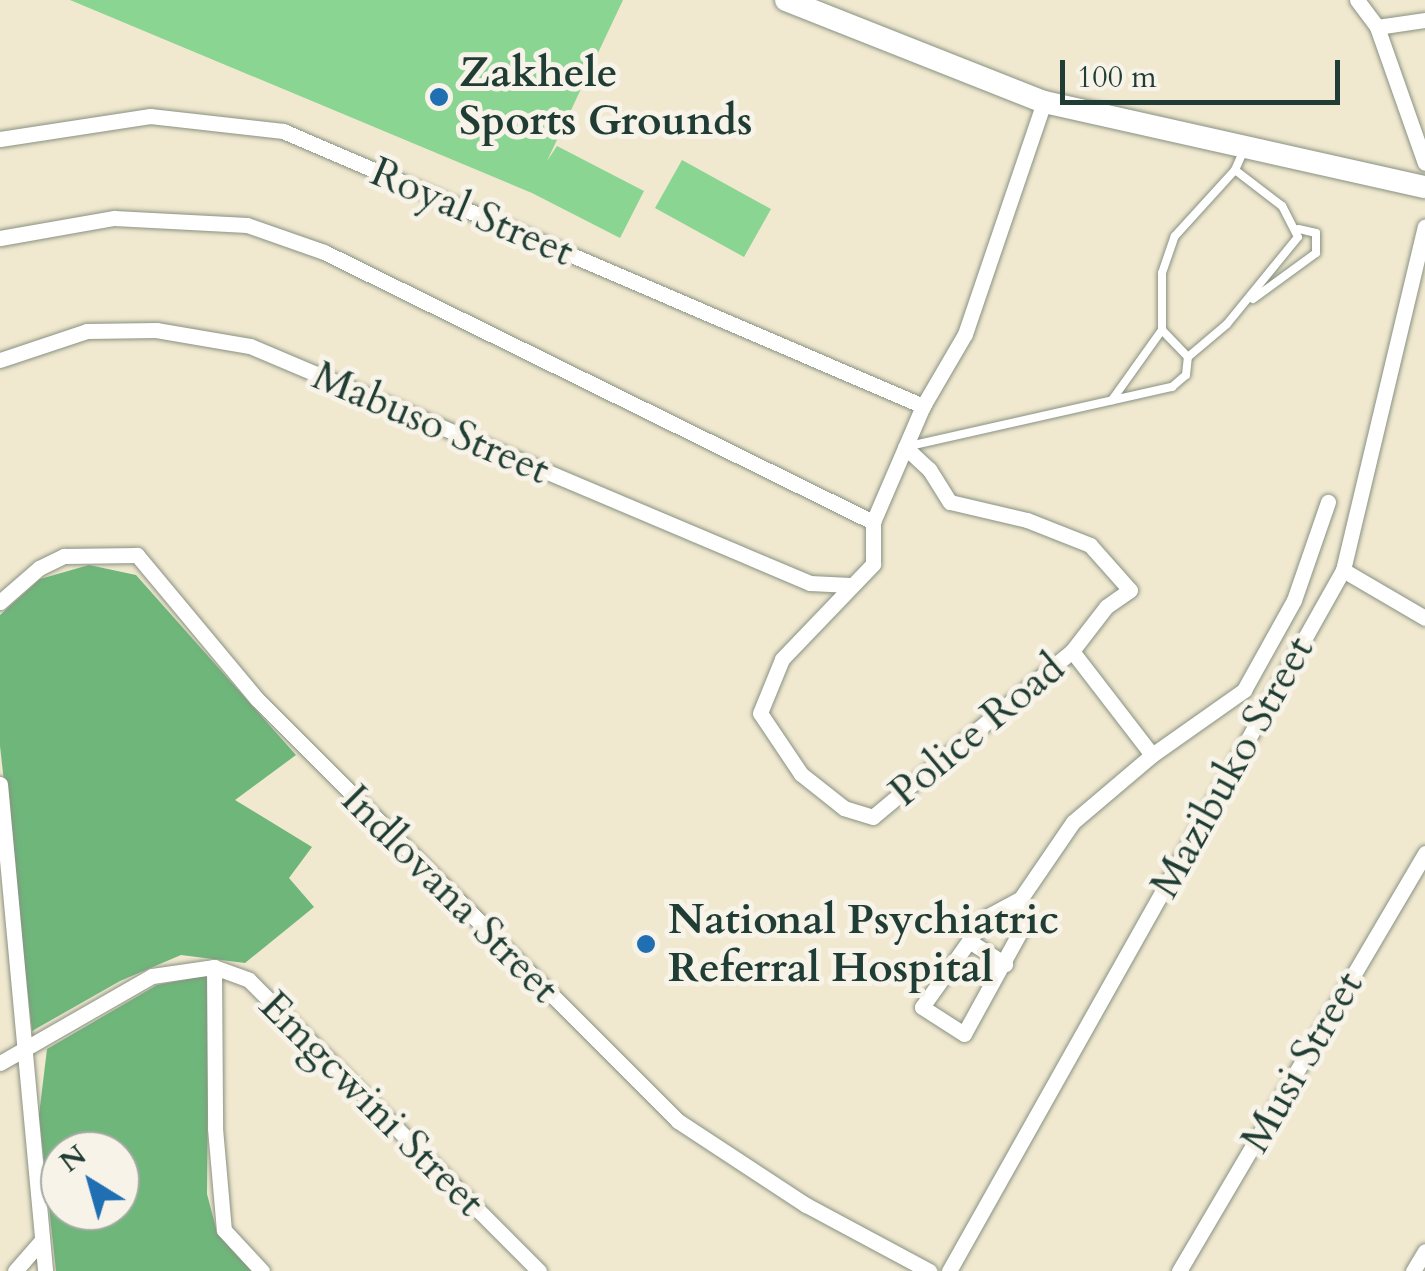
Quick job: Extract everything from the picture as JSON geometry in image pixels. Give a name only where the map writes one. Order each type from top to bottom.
[{"type":"main road","points":[[786,0],[1044,102],[1425,187]]},
{"type":"street","points":[[1357,0],[1377,27],[1425,163]]},
{"type":"street","points":[[1377,27],[1425,20]]},
{"type":"street","name":"Police Road","points":[[905,448],[929,468],[950,502],[1027,520],[1090,545],[1130,590],[1106,607],[1072,651],[874,817],[859,813],[800,774],[760,713],[782,658],[872,564],[873,522],[923,406],[972,316],[1044,102]]},
{"type":"street","name":"Royal Street","points":[[0,139],[150,116],[283,131],[923,406]]},
{"type":"street","points":[[0,238],[114,218],[248,225],[324,252],[873,522]]},
{"type":"street","name":"Mazibuko Street","points":[[950,1271],[1342,570],[1425,227]]},
{"type":"street","name":"Mabuso Street","points":[[0,360],[87,331],[156,330],[250,346],[810,584],[850,585]]},
{"type":"street","points":[[1021,898],[1020,932],[1006,964],[964,1034],[922,1007],[986,918],[1021,898],[1073,822],[1152,755],[1244,690],[1294,600],[1328,502]]},
{"type":"street","name":"Indlovana Street","points":[[0,602],[39,568],[64,556],[137,555],[257,699],[678,1120],[806,1205],[929,1271]]},
{"type":"street","points":[[1342,570],[1425,618]]},
{"type":"street","points":[[1072,651],[1152,755]]},
{"type":"street","points":[[0,784],[3,845],[28,1042],[46,1271]]},
{"type":"street","name":"Musi Street","points":[[1179,1271],[1425,853]]},
{"type":"street","points":[[969,941],[1006,964]]},
{"type":"street","points":[[214,968],[215,1128],[224,1230],[262,1271]]},
{"type":"street","name":"Emgcwini Street","points":[[0,1063],[28,1042],[152,976],[214,968],[249,980],[539,1271]]},
{"type":"street","points":[[15,1271],[41,1240]]},
{"type":"street","points":[[1413,1271],[1425,1250]]},
{"type":"lane","points":[[1188,357],[1162,330],[1157,304],[1175,236],[1236,170],[1244,148]]},
{"type":"lane","points":[[1236,170],[1282,206],[1298,229],[1316,233],[1316,253],[1237,311]]},
{"type":"lane","points":[[905,448],[1172,387],[1186,375],[1188,357],[1237,311],[1291,250],[1298,229]]},
{"type":"lane","points":[[1112,400],[1162,330]]},
{"type":"green space","name":"Zakhele Sports Grounds","points":[[70,0],[623,0],[547,161],[557,146],[644,191],[620,238],[532,193]]},
{"type":"green space","points":[[682,160],[771,209],[744,257],[655,208]]},
{"type":"green space","points":[[89,565],[136,575],[296,755],[235,800],[312,847],[289,878],[314,907],[245,963],[181,955],[120,981],[32,1031],[0,746],[0,615],[40,579]]},
{"type":"green space","points":[[209,975],[207,1194],[217,1232],[252,1271],[56,1271],[52,1231],[140,1231],[140,1131],[41,1131],[47,1049],[157,985]]},
{"type":"place","name":"Zakhele Sports Grounds","points":[[439,97]]},
{"type":"place","name":"National Psychiatric Referral Hospital","points":[[646,944]]}]
